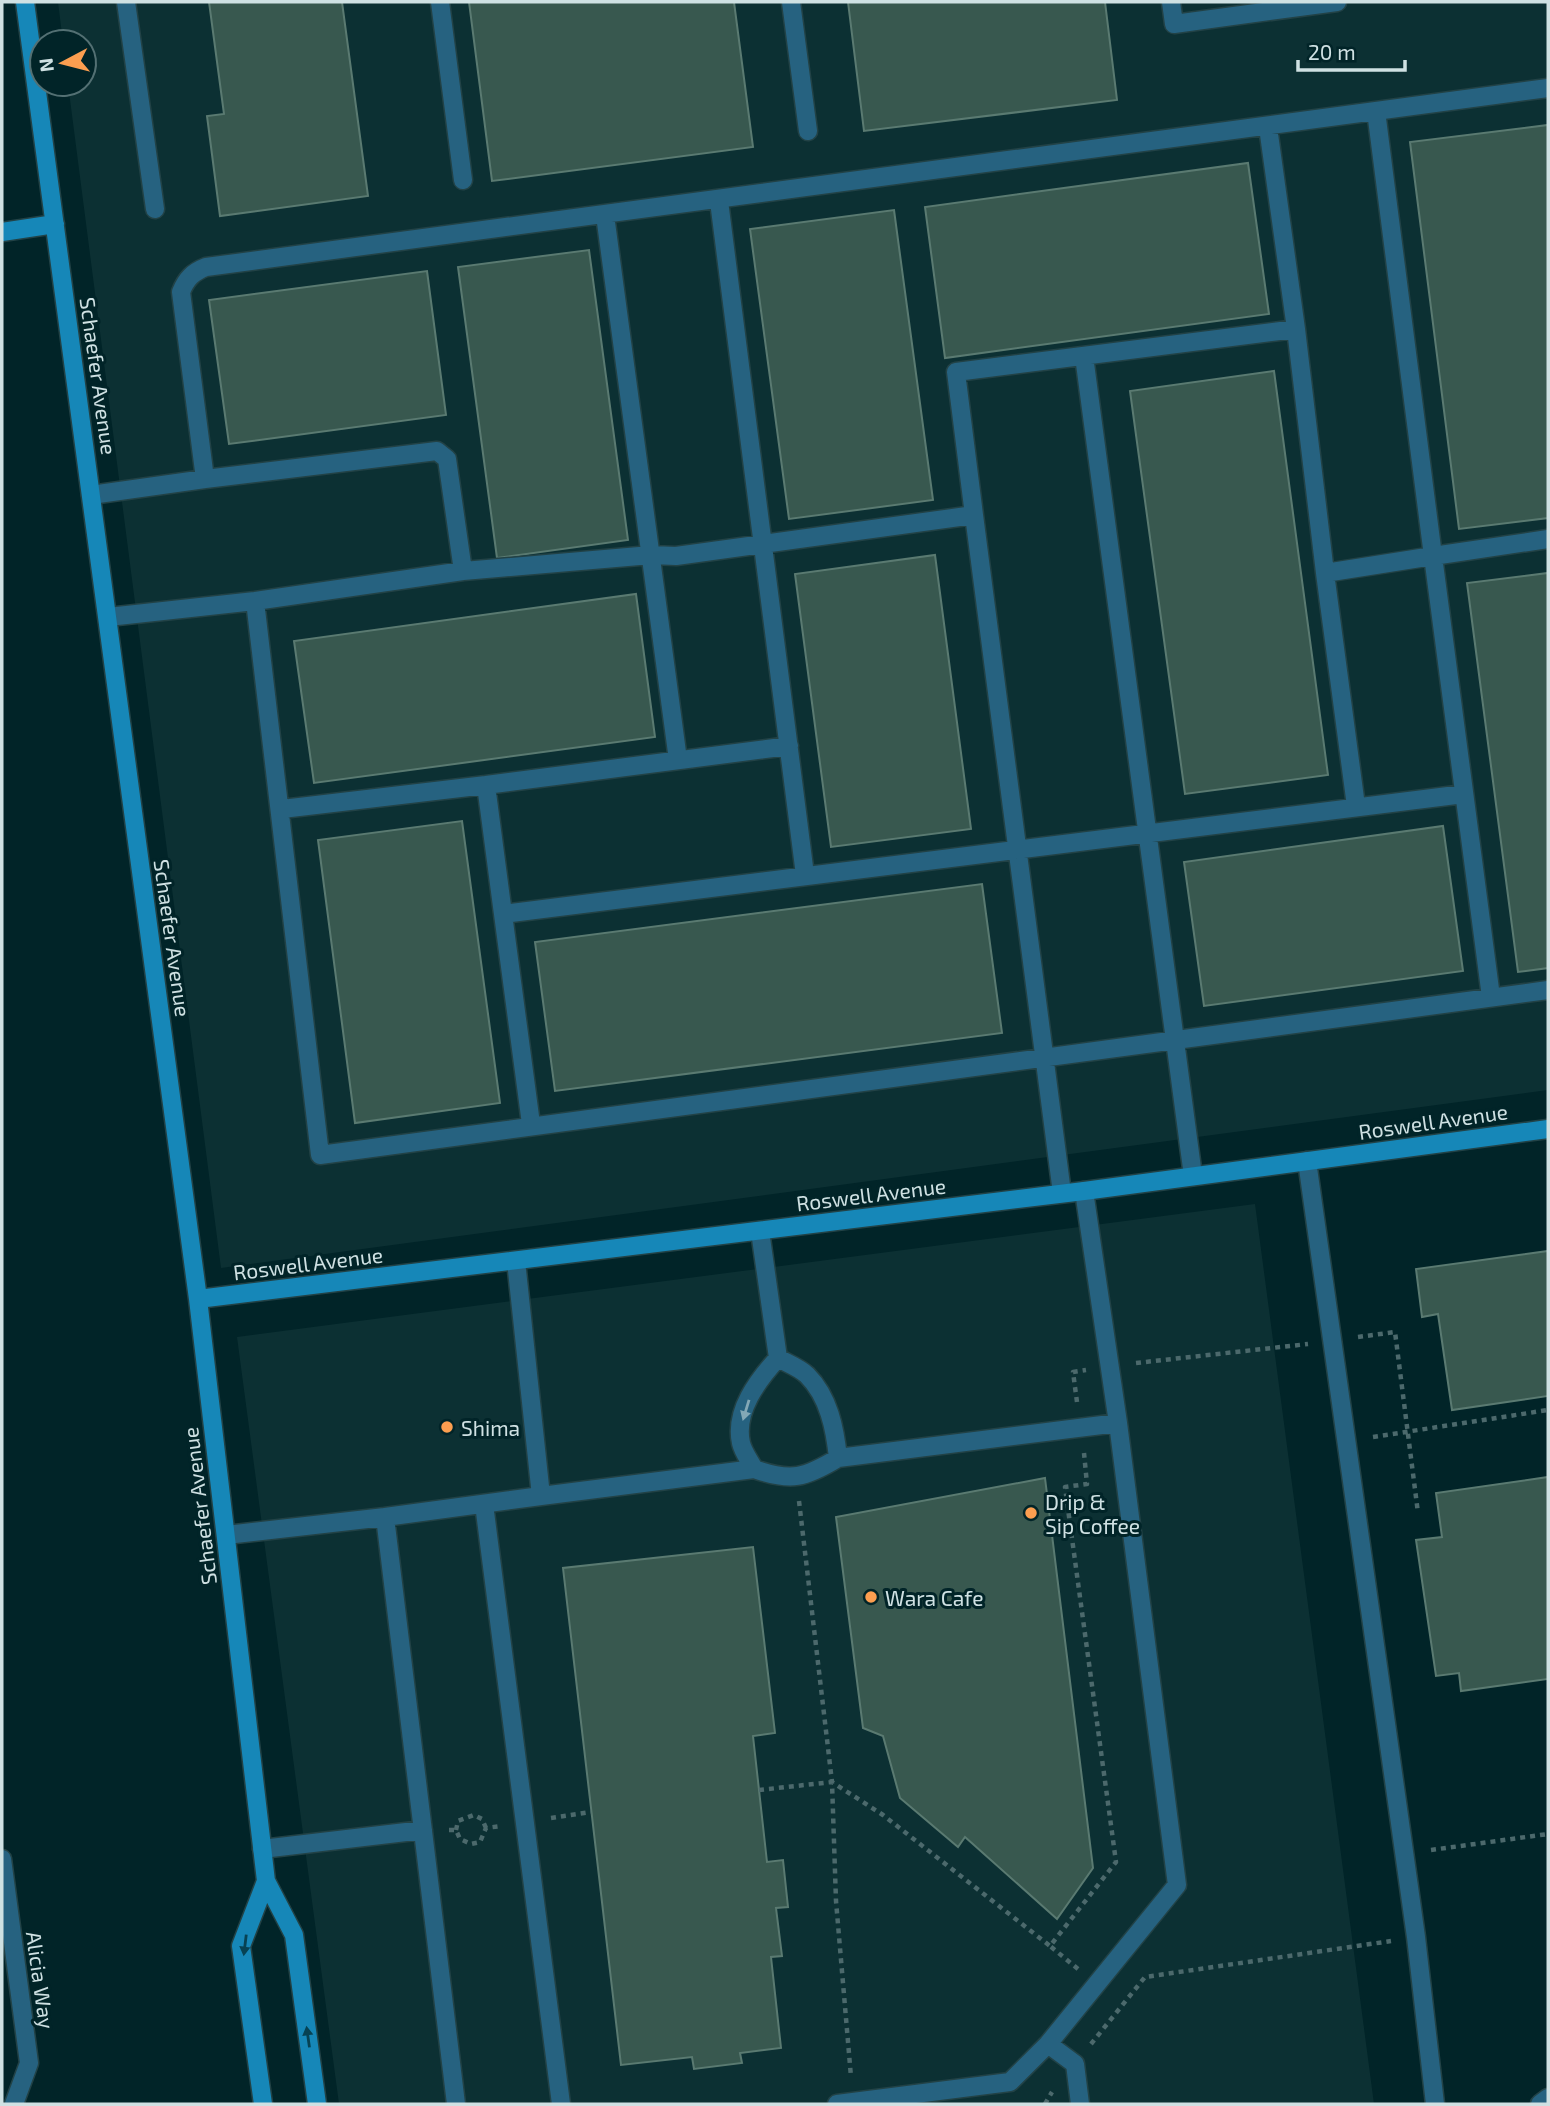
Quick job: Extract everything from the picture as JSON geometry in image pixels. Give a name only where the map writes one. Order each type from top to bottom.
[{"type":"main road","name":"Schaefer Avenue","points":[[25,2],[198,1299],[266,1881],[295,1935],[317,2104]]},
{"type":"main road","points":[[2,232],[55,224]]},
{"type":"main road","name":"Roswell Avenue","points":[[198,1299],[1084,1191],[1548,1129]]},
{"type":"main road","name":"Schaefer Avenue","points":[[262,2104],[242,1946],[266,1881]]},
{"type":"street","points":[[126,2],[155,209]]},
{"type":"street","points":[[440,2],[463,180]]},
{"type":"street","points":[[791,2],[808,131]]},
{"type":"street","points":[[1171,2],[1174,24],[1337,2]]},
{"type":"street","points":[[205,479],[181,292],[184,282],[195,272],[220,265],[719,201],[1548,89]]},
{"type":"street","points":[[1376,111],[1491,997]]},
{"type":"street","points":[[1268,127],[1356,806]]},
{"type":"street","points":[[719,201],[805,875]]},
{"type":"street","points":[[605,215],[678,760]]},
{"type":"street","points":[[1062,1193],[956,372],[1296,329]]},
{"type":"street","points":[[1084,356],[1193,1176]]},
{"type":"street","points":[[91,495],[437,451],[447,459],[463,571]]},
{"type":"street","points":[[108,617],[255,601],[463,571],[651,555],[676,556],[763,546],[974,515]]},
{"type":"street","points":[[1325,573],[1548,539]]},
{"type":"street","points":[[255,601],[282,810],[320,1155],[531,1124],[1548,990]]},
{"type":"street","points":[[282,810],[789,746]]},
{"type":"street","points":[[485,785],[531,1124]]},
{"type":"street","points":[[502,914],[1464,793]]},
{"type":"street","points":[[1307,1161],[1416,1937],[1435,2104]]},
{"type":"street","points":[[845,2103],[879,2101],[1010,2081],[1048,2043],[1177,1885],[1118,1423],[1084,1191]]},
{"type":"street","points":[[754,1469],[741,1443],[742,1423],[754,1385],[778,1358],[760,1231]]},
{"type":"street","points":[[516,1261],[541,1496]]},
{"type":"street","points":[[778,1358],[807,1375],[825,1401],[835,1429],[838,1458]]},
{"type":"street","points":[[226,1535],[754,1469],[780,1478],[814,1473],[838,1458],[1118,1423]]},
{"type":"street","points":[[484,1504],[561,2104]]},
{"type":"street","points":[[385,1517],[456,2104]]},
{"type":"street","points":[[262,1849],[423,1830]]},
{"type":"street","name":"Alicia Way","points":[[2,1859],[29,2063],[14,2104]]},
{"type":"street","points":[[1048,2043],[1075,2064],[1080,2104]]},
{"type":"street","points":[[1540,2104],[1548,2098]]},
{"type":"path","points":[[1050,1946],[1116,1862],[1065,1487],[1087,1484],[1073,1372],[1395,1332],[1419,1513]]},
{"type":"path","points":[[1346,1441],[1548,1410]]},
{"type":"path","points":[[796,1475],[832,1782],[845,2103]]},
{"type":"path","points":[[759,1790],[832,1782],[883,1815],[1122,2006]]},
{"type":"path","points":[[456,1829],[458,1821],[474,1815],[482,1819],[486,1828]]},
{"type":"path","points":[[1404,1853],[1548,1834]]},
{"type":"path","points":[[1045,2104],[1145,1978],[1416,1937]]},
{"type":"shaded area","points":[[58,2],[1548,2],[1548,1090],[221,1268],[70,98],[98,98],[98,28],[61,28]]},
{"type":"shaded area","points":[[1255,1204],[1374,2104],[339,2104],[237,1337]]},
{"type":"building","points":[[209,2],[342,2],[368,196],[220,216],[207,116],[224,114]]},
{"type":"building","points":[[469,2],[734,2],[753,147],[492,181]]},
{"type":"building","points":[[848,2],[1105,2],[1117,100],[864,131]]},
{"type":"building","points":[[1548,125],[1548,518],[1459,529],[1410,142]]},
{"type":"building","points":[[1248,163],[1269,314],[945,358],[925,207]]},
{"type":"building","points":[[894,210],[933,500],[789,519],[750,229]]},
{"type":"building","points":[[589,250],[628,540],[497,558],[458,267]]},
{"type":"building","points":[[427,271],[446,415],[229,444],[209,300]]},
{"type":"building","points":[[1274,371],[1328,775],[1185,794],[1130,391]]},
{"type":"building","points":[[935,555],[971,829],[831,847],[795,574]]},
{"type":"building","points":[[1548,573],[1548,968],[1518,972],[1467,583]]},
{"type":"building","points":[[636,594],[655,737],[314,783],[294,641]]},
{"type":"building","points":[[462,821],[500,1103],[355,1123],[318,840]]},
{"type":"building","points":[[1443,826],[1463,971],[1204,1006],[1184,862]]},
{"type":"building","points":[[982,884],[1002,1033],[555,1091],[535,942]]},
{"type":"building","points":[[1548,1251],[1548,1396],[1452,1410],[1438,1314],[1422,1317],[1416,1269]]},
{"type":"building","points":[[1548,1477],[1548,1679],[1461,1691],[1459,1673],[1436,1676],[1416,1540],[1442,1537],[1436,1493]]},
{"type":"building","points":[[1045,1478],[1093,1868],[1057,1919],[965,1837],[958,1847],[900,1798],[883,1736],[863,1728],[836,1517]]},
{"type":"building","points":[[753,1547],[775,1733],[753,1736],[767,1862],[783,1860],[788,1907],[776,1908],[782,1956],[771,1957],[781,2048],[740,2053],[742,2063],[694,2069],[692,2057],[621,2065],[563,1568]]},
{"type":"place","name":"Shima","points":[[447,1427]]},
{"type":"place","name":"Drip & Sip Coffee","points":[[1031,1513]]},
{"type":"place","name":"Wara Cafe","points":[[871,1597]]}]
